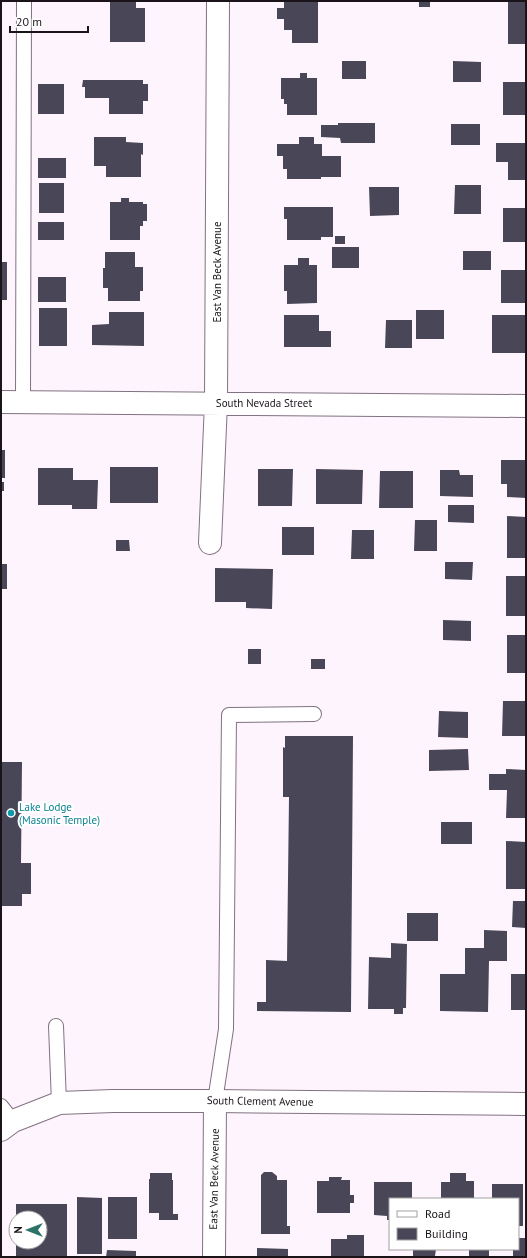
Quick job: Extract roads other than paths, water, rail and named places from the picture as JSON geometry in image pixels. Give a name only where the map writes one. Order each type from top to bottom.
[{"type":"street","name":"East Van Beck Avenue","points":[[210,543],[216,403],[218,1]]},
{"type":"street","name":"South Nevada Street","points":[[1,402],[526,406]]},
{"type":"street","name":"South Clement Avenue","points":[[5,1119],[59,1103],[113,1101],[526,1104]]},
{"type":"street","name":"East Van Beck Avenue","points":[[214,1257],[215,1101]]},
{"type":"lane","points":[[23,402],[24,1]]},
{"type":"lane","points":[[215,1101],[226,1029],[229,715],[314,714]]},
{"type":"lane","points":[[56,1026],[59,1103]]},
{"type":"place","name":"Lake Lodge (Masonic Temple)","points":[[11,813]]}]
